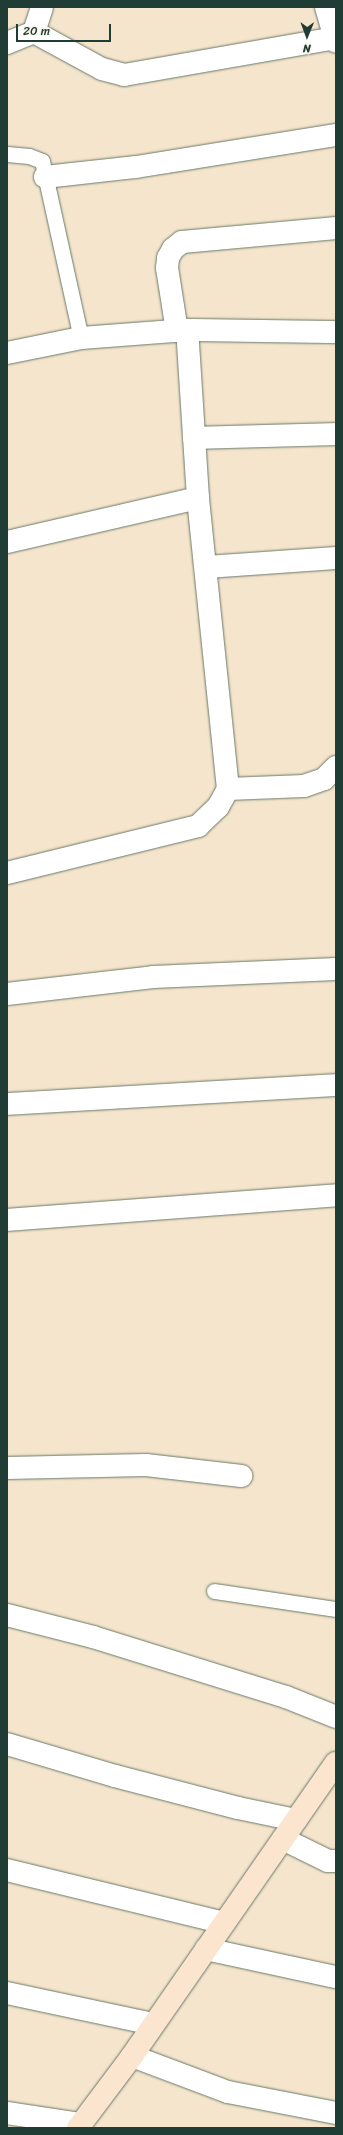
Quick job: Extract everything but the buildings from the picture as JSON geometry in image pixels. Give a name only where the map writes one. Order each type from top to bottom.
[{"type":"street","points":[[34,32],[42,7]]},
{"type":"street","points":[[34,32],[102,68],[124,75],[335,40],[326,7]]},
{"type":"street","points":[[7,43],[34,32]]},
{"type":"street","points":[[45,177],[136,167],[336,135]]},
{"type":"street","points":[[7,873],[198,826],[218,807],[228,789],[207,567],[198,498],[194,438],[182,331],[167,268],[168,258],[173,249],[182,242],[336,228]]},
{"type":"street","points":[[7,353],[81,338],[182,331],[336,332]]},
{"type":"street","points":[[194,438],[336,434]]},
{"type":"street","points":[[7,542],[198,498]]},
{"type":"street","points":[[207,567],[336,558]]},
{"type":"street","points":[[228,789],[304,786],[335,774]]},
{"type":"street","points":[[7,994],[153,977],[336,969]]},
{"type":"street","points":[[7,1104],[336,1085]]},
{"type":"street","points":[[7,1220],[336,1195]]},
{"type":"street","points":[[7,1468],[146,1465],[241,1476]]},
{"type":"street","points":[[7,1615],[93,1637],[264,1690],[336,1717]]},
{"type":"street","points":[[7,1744],[115,1776],[238,1808],[296,1820]]},
{"type":"street","points":[[7,2113],[79,2126],[132,2056],[336,1763]]},
{"type":"street","points":[[283,1839],[328,1861],[336,1861]]},
{"type":"street","points":[[7,1870],[224,1923]]},
{"type":"street","points":[[206,1949],[336,1977]]},
{"type":"street","points":[[7,1993],[153,2024]]},
{"type":"street","points":[[132,2056],[228,2092],[336,2113]]},
{"type":"lane","points":[[7,154],[29,156],[42,161],[81,338]]},
{"type":"lane","points":[[214,1591],[336,1609]]}]
